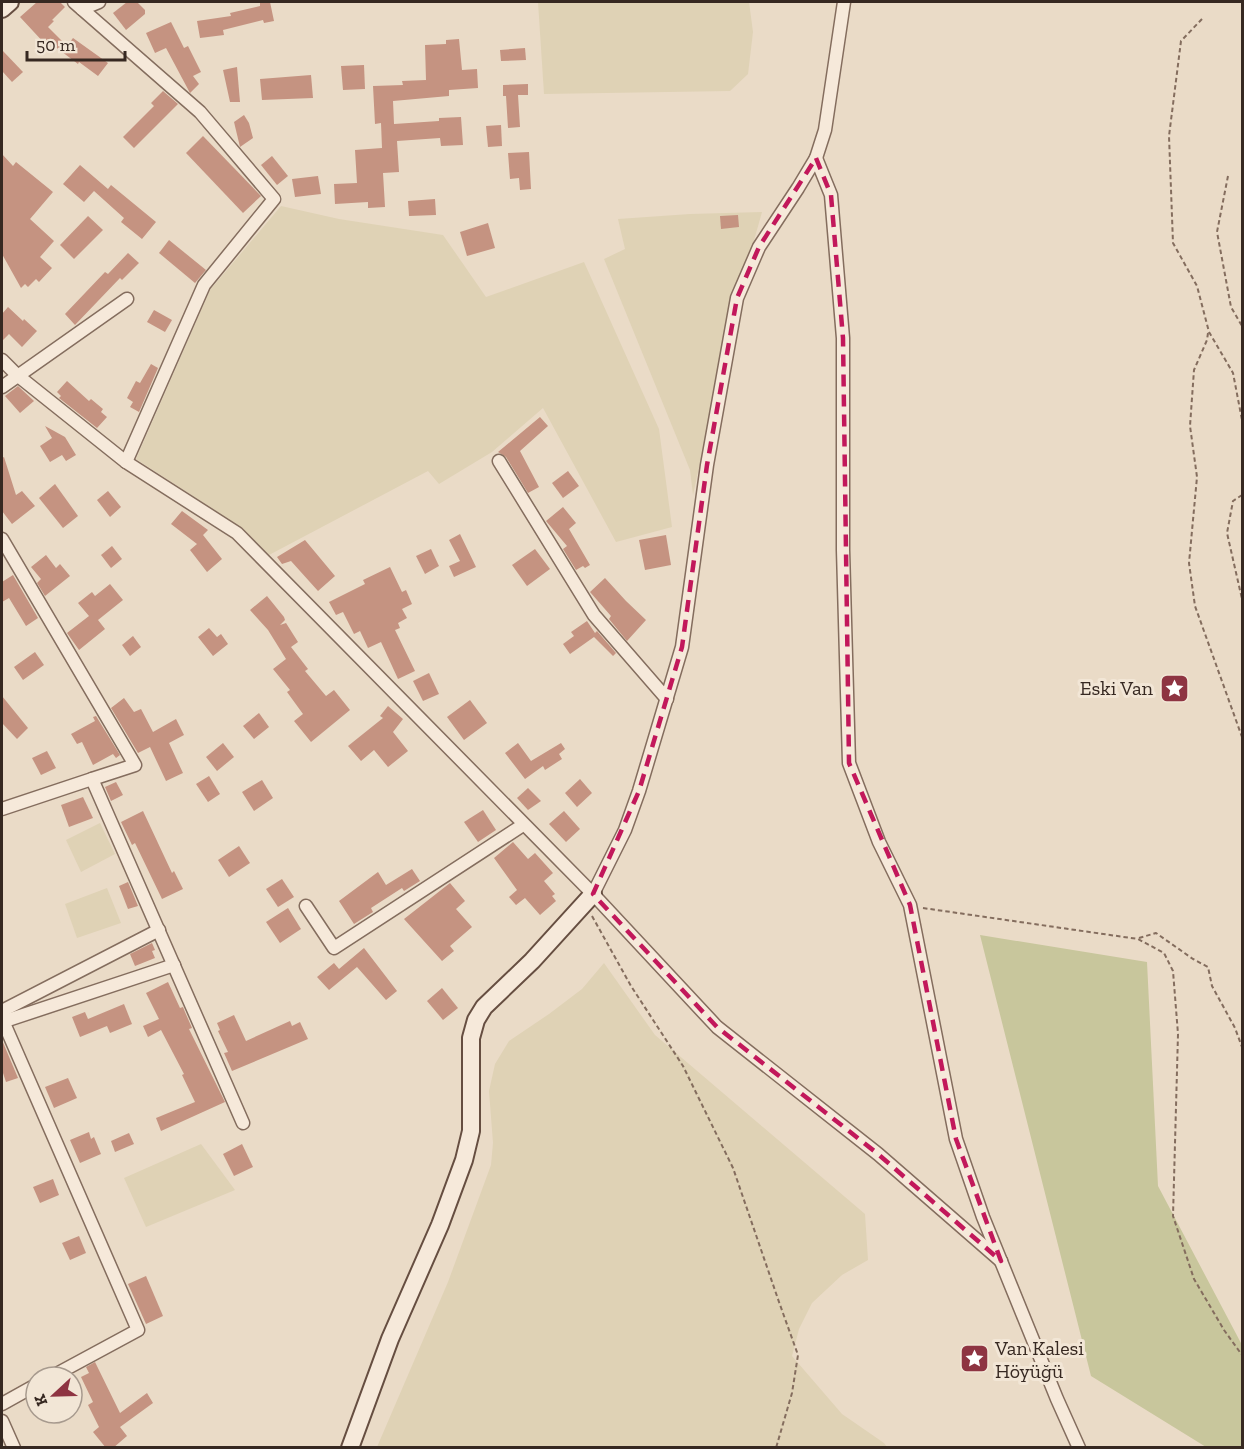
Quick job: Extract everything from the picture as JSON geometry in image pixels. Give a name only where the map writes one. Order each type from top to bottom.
[{"type":"street","points":[[2,9],[10,2]]},
{"type":"street","points":[[78,5],[99,2]]},
{"type":"street","points":[[350,1448],[390,1339],[440,1225],[464,1160],[471,1131],[471,1038],[476,1020],[484,1007],[532,961],[593,894],[625,830],[639,791],[682,647],[707,465],[737,298],[759,247],[816,158],[825,130],[844,2]]},
{"type":"street","points":[[78,5],[200,112],[274,199],[204,285],[126,462]]},
{"type":"street","points":[[816,158],[831,195],[843,338],[843,550],[849,764],[879,842],[910,905],[956,1139],[1001,1261],[1057,1399],[1080,1448]]},
{"type":"street","points":[[2,387],[128,299]]},
{"type":"street","points":[[2,360],[17,375],[126,462],[237,533],[593,894],[717,1027],[878,1154],[1001,1261]]},
{"type":"street","points":[[499,461],[594,615],[667,699]]},
{"type":"street","points":[[2,539],[135,765],[2,809]]},
{"type":"street","points":[[92,779],[243,1123]]},
{"type":"street","points":[[306,906],[334,948],[523,825]]},
{"type":"street","points":[[2,1018],[159,930]]},
{"type":"street","points":[[2,1018],[174,965]]},
{"type":"street","points":[[2,1018],[138,1330],[73,1365]]},
{"type":"street","points":[[2,1404],[24,1392]]},
{"type":"street","points":[[2,1421],[14,1448]]},
{"type":"path","points":[[1202,19],[1181,41],[1169,136],[1173,243],[1197,286],[1209,332],[1233,374],[1242,420]]},
{"type":"path","points":[[1228,176],[1217,232],[1231,307],[1242,326]]},
{"type":"path","points":[[1209,332],[1194,370],[1190,426],[1197,477],[1189,563],[1195,606],[1242,737]]},
{"type":"path","points":[[1242,495],[1233,501],[1227,533],[1242,599]]},
{"type":"path","points":[[593,894],[589,910],[631,986],[683,1066],[733,1168],[798,1355],[792,1393],[776,1448]]},
{"type":"path","points":[[910,905],[1138,939],[1164,953],[1173,971],[1178,1034],[1173,1216],[1194,1279],[1224,1330],[1242,1355]]},
{"type":"path","points":[[1138,939],[1156,933],[1208,967],[1212,986],[1235,1028],[1242,1047]]},
{"type":"highlighted area","points":[[816,158],[831,195],[843,338],[849,763],[910,905],[956,1139],[1001,1261],[878,1154],[717,1027],[593,894],[639,791],[682,647],[707,465],[737,298],[759,247]]},
{"type":"shaded area","points":[[538,2],[749,2],[753,32],[748,74],[730,91],[544,94]]},
{"type":"shaded area","points":[[281,206],[339,219],[443,235],[486,297],[584,262],[659,429],[672,527],[616,542],[543,408],[492,452],[439,484],[428,471],[269,555],[242,528],[136,459],[210,290]]},
{"type":"shaded area","points":[[762,212],[728,333],[693,495],[690,470],[604,259],[625,249],[618,219]]},
{"type":"shaded area","points":[[100,823],[115,854],[81,872],[66,840]]},
{"type":"shaded area","points":[[107,888],[121,923],[77,938],[65,904]]},
{"type":"shaded area","points":[[980,935],[1147,962],[1158,1186],[1242,1345],[1242,1447],[1206,1447],[1091,1376]]},
{"type":"shaded area","points":[[604,963],[655,1035],[865,1214],[868,1260],[842,1275],[812,1303],[799,1329],[792,1356],[842,1414],[887,1447],[377,1447],[448,1282],[491,1165],[493,1143],[489,1091],[495,1064],[509,1041],[582,989]]},
{"type":"shaded area","points":[[201,1144],[235,1190],[146,1227],[124,1178]]},
{"type":"building","points":[[37,2],[60,2],[65,7],[48,27],[67,46],[73,38],[108,63],[98,76],[49,42],[46,45],[20,17]]},
{"type":"building","points":[[127,2],[137,2],[145,10],[145,14],[126,30],[113,13]]},
{"type":"building","points":[[270,2],[274,21],[264,23],[263,20],[223,30],[224,35],[200,38],[197,21],[231,16],[230,13]]},
{"type":"building","points":[[171,22],[184,48],[188,46],[201,72],[193,76],[199,84],[190,93],[166,48],[155,53],[146,33]]},
{"type":"building","points":[[459,39],[462,70],[477,69],[478,88],[449,90],[449,96],[393,101],[394,124],[461,117],[463,145],[441,146],[440,138],[397,141],[399,172],[383,173],[385,207],[368,208],[368,202],[335,204],[334,184],[357,183],[355,150],[382,148],[381,123],[375,124],[373,86],[403,85],[402,81],[426,80],[425,45],[446,44],[446,40]]},
{"type":"building","points":[[525,48],[526,60],[501,61],[500,50]]},
{"type":"building","points":[[2,50],[23,72],[12,82],[2,71]]},
{"type":"building","points":[[364,65],[365,89],[343,90],[341,66]]},
{"type":"building","points":[[237,67],[240,102],[230,102],[223,70]]},
{"type":"building","points":[[311,75],[313,98],[262,100],[260,79]]},
{"type":"building","points":[[528,84],[528,95],[518,95],[520,127],[508,128],[503,85]]},
{"type":"building","points":[[163,91],[178,104],[134,148],[123,137],[154,106],[151,103]]},
{"type":"building","points":[[244,115],[253,138],[240,147],[234,122]]},
{"type":"building","points":[[501,125],[502,146],[488,147],[486,126]]},
{"type":"building","points":[[203,136],[261,196],[243,213],[186,153]]},
{"type":"building","points":[[529,152],[531,189],[520,190],[519,178],[510,179],[508,153]]},
{"type":"building","points":[[2,154],[13,166],[16,162],[53,192],[30,219],[54,241],[40,257],[52,268],[39,282],[36,279],[28,287],[25,284],[21,288],[2,254]]},
{"type":"building","points":[[272,156],[288,176],[277,185],[261,165]]},
{"type":"building","points":[[80,165],[108,189],[111,185],[156,222],[142,239],[121,222],[124,218],[94,191],[84,202],[63,184]]},
{"type":"building","points":[[318,176],[321,194],[295,197],[292,179]]},
{"type":"building","points":[[435,199],[436,215],[409,216],[408,201]]},
{"type":"building","points":[[738,215],[739,227],[721,229],[720,216]]},
{"type":"building","points":[[88,216],[103,230],[74,259],[60,245]]},
{"type":"building","points":[[488,223],[495,248],[467,256],[460,232]]},
{"type":"building","points":[[169,240],[206,270],[195,283],[159,253]]},
{"type":"building","points":[[128,253],[139,263],[122,280],[120,278],[75,325],[65,314],[105,272],[108,274]]},
{"type":"building","points":[[8,307],[37,331],[22,347],[9,334],[2,341],[2,314]]},
{"type":"building","points":[[154,310],[172,320],[165,332],[147,322]]},
{"type":"building","points":[[151,364],[158,368],[139,412],[130,407],[133,402],[127,398],[136,381],[140,383]]},
{"type":"building","points":[[67,381],[89,401],[91,399],[103,409],[101,412],[107,417],[97,428],[59,398],[61,396],[57,392]]},
{"type":"building","points":[[18,386],[34,401],[20,413],[5,396]]},
{"type":"building","points":[[540,417],[548,426],[520,451],[539,487],[528,493],[506,457],[498,452]]},
{"type":"building","points":[[45,426],[65,437],[76,455],[66,461],[62,455],[50,462],[40,446],[52,438]]},
{"type":"building","points":[[4,457],[16,495],[22,491],[35,506],[12,524],[2,511],[2,458]]},
{"type":"building","points":[[568,471],[579,486],[563,498],[552,483]]},
{"type":"building","points":[[55,484],[78,516],[63,528],[39,498]]},
{"type":"building","points":[[108,491],[121,507],[110,517],[97,500]]},
{"type":"building","points":[[563,507],[576,523],[569,529],[590,565],[585,568],[583,566],[576,570],[563,549],[567,546],[546,521]]},
{"type":"building","points":[[182,511],[208,530],[203,535],[222,559],[207,572],[190,550],[197,544],[171,524]]},
{"type":"building","points":[[460,534],[476,567],[454,577],[449,566],[460,561],[449,540]]},
{"type":"building","points":[[666,535],[671,565],[645,570],[639,540]]},
{"type":"building","points":[[305,540],[335,576],[318,591],[291,561],[282,564],[277,557]]},
{"type":"building","points":[[112,546],[122,559],[111,568],[101,555]]},
{"type":"building","points":[[431,549],[439,566],[425,574],[416,556]]},
{"type":"building","points":[[535,549],[550,569],[527,586],[512,565]]},
{"type":"building","points":[[46,555],[56,568],[60,564],[70,576],[45,596],[37,583],[41,579],[31,567]]},
{"type":"building","points":[[390,567],[402,592],[406,590],[412,604],[402,609],[407,618],[398,623],[400,628],[395,630],[415,671],[398,679],[381,642],[368,648],[360,631],[354,634],[343,612],[336,615],[329,602],[365,584],[363,580]]},
{"type":"building","points":[[13,575],[38,618],[26,626],[9,598],[2,602],[2,582]]},
{"type":"building","points":[[605,578],[646,620],[627,641],[609,619],[611,616],[590,592]]},
{"type":"building","points":[[110,584],[123,600],[98,620],[105,629],[79,650],[67,633],[89,616],[78,603],[92,592],[95,596]]},
{"type":"building","points":[[267,596],[284,617],[285,620],[280,625],[286,623],[298,642],[291,647],[308,669],[305,671],[326,696],[334,690],[350,710],[311,742],[294,721],[303,714],[287,692],[290,690],[273,669],[286,659],[268,630],[250,610]]},
{"type":"building","points":[[587,621],[595,633],[597,631],[616,653],[613,656],[594,637],[570,654],[563,644],[574,636],[571,632]]},
{"type":"building","points":[[209,628],[217,637],[221,634],[228,644],[213,656],[198,637]]},
{"type":"building","points":[[133,636],[141,647],[130,656],[122,645]]},
{"type":"building","points":[[35,652],[44,665],[23,680],[14,667]]},
{"type":"building","points":[[429,673],[439,694],[423,701],[413,681]]},
{"type":"building","points":[[2,696],[28,728],[17,739],[2,723]]},
{"type":"building","points":[[124,698],[134,712],[141,709],[153,732],[176,719],[184,735],[169,743],[183,773],[166,781],[150,747],[138,753],[111,708]]},
{"type":"building","points":[[470,700],[487,723],[464,740],[447,717]]},
{"type":"building","points":[[388,706],[403,719],[393,732],[408,751],[388,767],[374,750],[361,761],[348,746],[383,718],[380,716]]},
{"type":"building","points":[[259,713],[269,727],[254,739],[243,726]]},
{"type":"building","points":[[96,716],[120,755],[116,758],[113,754],[93,765],[82,742],[77,744],[71,734],[95,721],[93,717]]},
{"type":"building","points":[[223,743],[234,757],[217,771],[206,757]]},
{"type":"building","points":[[518,743],[531,761],[561,743],[565,749],[559,754],[562,759],[545,770],[543,766],[525,779],[505,753]]},
{"type":"building","points":[[47,751],[56,768],[41,775],[32,758]]},
{"type":"building","points":[[209,776],[220,794],[208,802],[196,784]]},
{"type":"building","points":[[580,779],[592,793],[577,807],[565,793]]},
{"type":"building","points":[[262,780],[273,798],[254,811],[242,792]]},
{"type":"building","points":[[116,782],[123,795],[111,801],[105,787]]},
{"type":"building","points":[[528,788],[541,801],[528,810],[517,798]]},
{"type":"building","points":[[83,797],[93,818],[69,827],[61,805]]},
{"type":"building","points":[[483,810],[496,830],[478,842],[464,822]]},
{"type":"building","points":[[143,811],[172,873],[174,871],[183,889],[162,899],[135,843],[132,845],[121,822]]},
{"type":"building","points":[[564,811],[580,829],[566,842],[549,824]]},
{"type":"building","points":[[513,842],[528,859],[535,853],[553,873],[544,881],[555,894],[552,896],[556,901],[540,915],[525,898],[516,905],[509,897],[517,890],[494,858]]},
{"type":"building","points":[[239,846],[250,863],[229,877],[218,860]]},
{"type":"building","points":[[412,869],[420,881],[404,891],[402,888],[371,908],[373,912],[354,924],[339,901],[378,872],[386,885]]},
{"type":"building","points":[[282,879],[294,897],[278,907],[266,889]]},
{"type":"building","points":[[128,882],[138,906],[128,909],[119,886]]},
{"type":"building","points":[[450,883],[465,901],[456,909],[472,927],[450,946],[454,951],[442,961],[404,919]]},
{"type":"building","points":[[288,908],[301,929],[280,943],[266,922]]},
{"type":"building","points":[[152,943],[155,958],[135,966],[130,954]]},
{"type":"building","points":[[364,948],[397,991],[386,1000],[357,967],[329,990],[317,977],[334,963],[339,969]]},
{"type":"building","points":[[168,982],[180,1008],[183,1007],[192,1028],[189,1029],[225,1102],[161,1131],[156,1118],[195,1102],[182,1075],[184,1074],[161,1030],[148,1037],[143,1026],[159,1019],[146,993]]},
{"type":"building","points":[[442,988],[458,1008],[443,1020],[427,1001]]},
{"type":"building","points":[[124,1004],[132,1024],[110,1033],[107,1026],[80,1037],[72,1017],[85,1012],[88,1019]]},
{"type":"building","points":[[234,1015],[246,1041],[290,1021],[292,1026],[300,1022],[308,1039],[232,1071],[224,1053],[228,1052],[218,1031],[220,1030],[217,1023]]},
{"type":"building","points":[[2,1040],[18,1078],[6,1082],[2,1070]]},
{"type":"building","points":[[68,1078],[77,1098],[54,1108],[45,1087]]},
{"type":"building","points":[[89,1132],[91,1139],[94,1137],[101,1154],[80,1163],[70,1140]]},
{"type":"building","points":[[129,1133],[134,1144],[115,1152],[111,1141]]},
{"type":"building","points":[[242,1144],[253,1167],[234,1176],[223,1154]]},
{"type":"building","points":[[53,1179],[59,1195],[40,1203],[33,1187]]},
{"type":"building","points":[[79,1236],[86,1253],[70,1260],[62,1243]]},
{"type":"building","points":[[146,1276],[163,1316],[146,1324],[128,1284]]},
{"type":"building","points":[[95,1362],[120,1413],[147,1393],[153,1403],[120,1427],[127,1436],[113,1448],[106,1448],[93,1432],[99,1427],[88,1405],[93,1402],[84,1383],[84,1376],[89,1373],[86,1367]]},
{"type":"place","name":"Eski Van","points":[[1174,688]]},
{"type":"place","name":"Van Kalesi Höyüğü","points":[[974,1359]]}]
